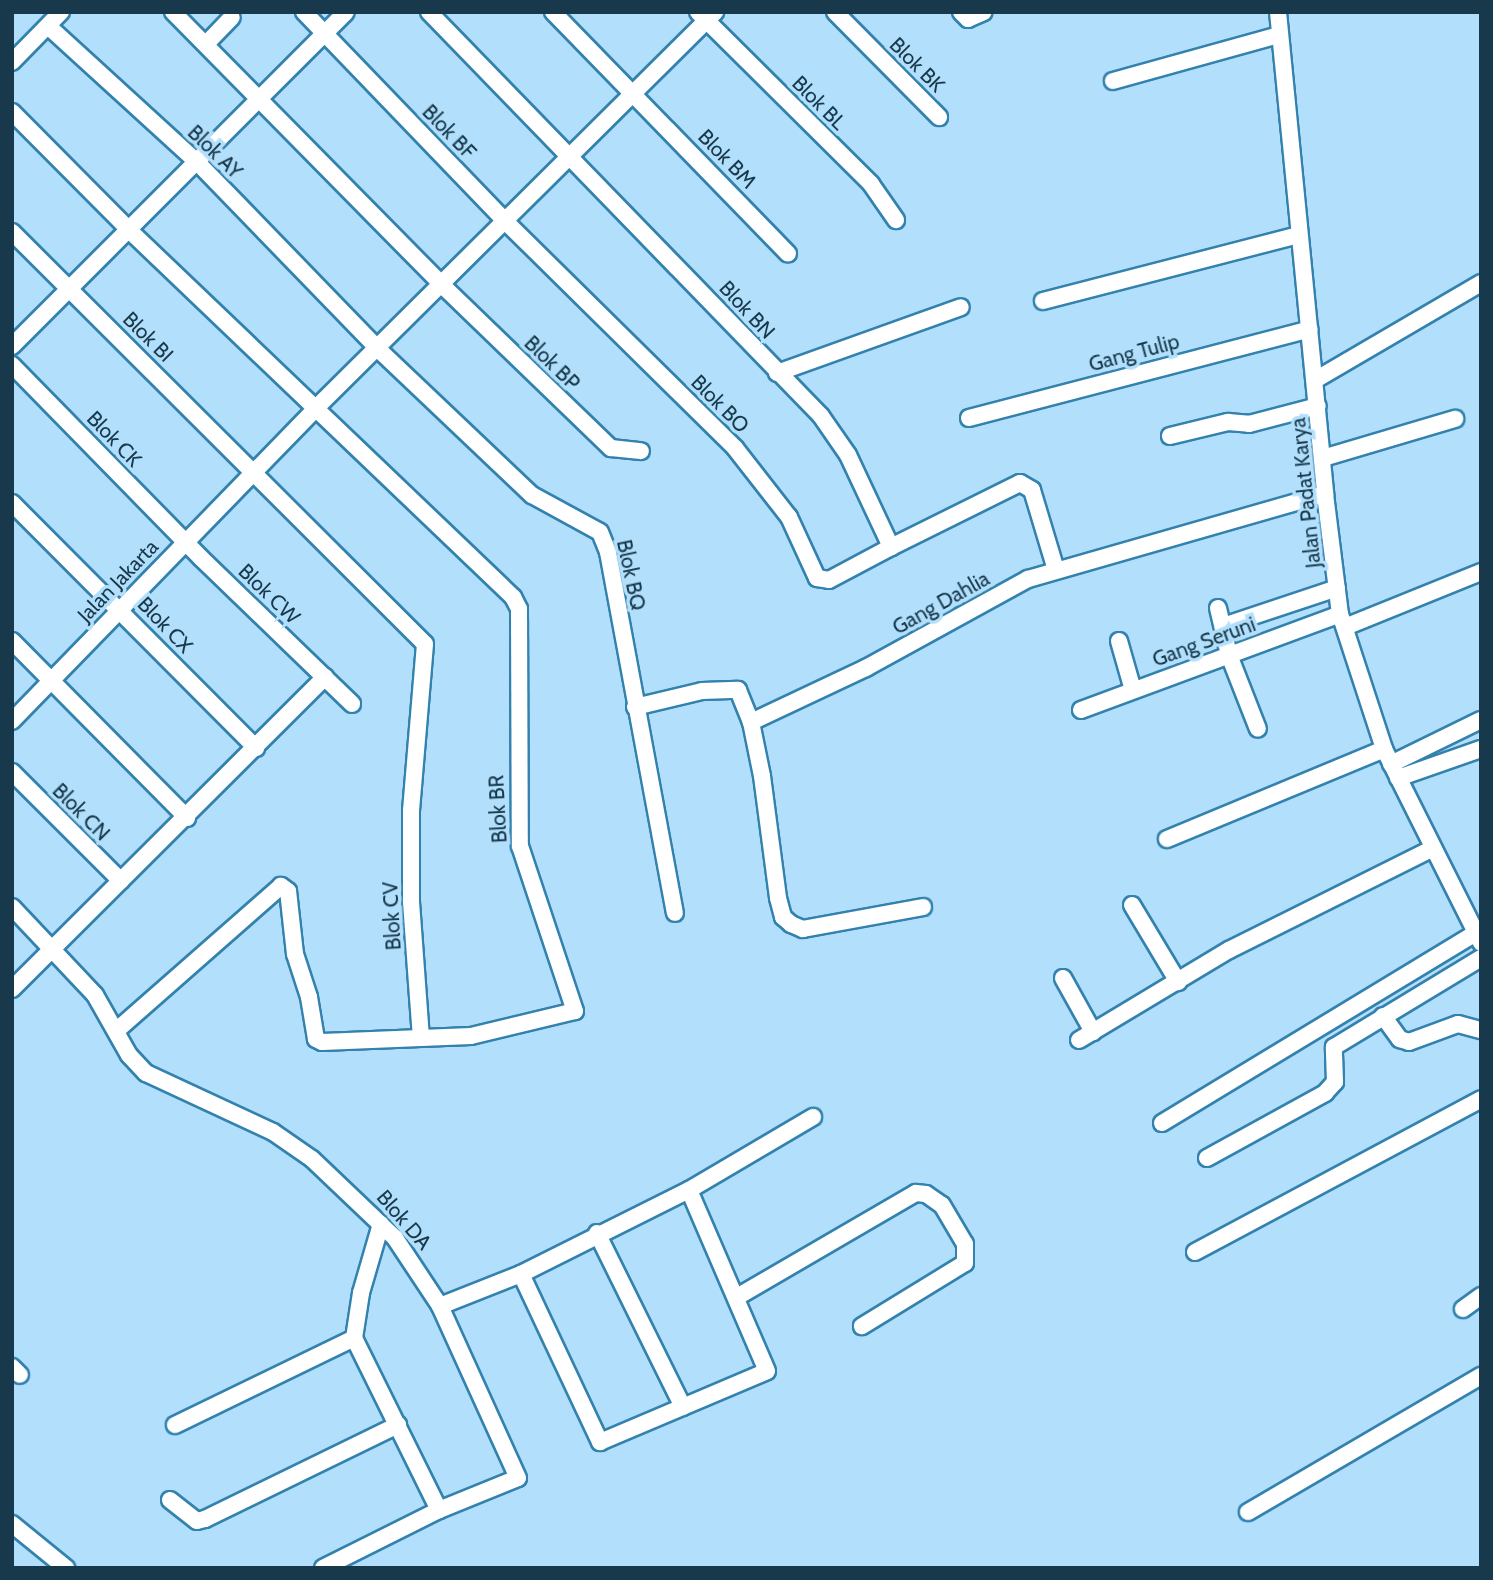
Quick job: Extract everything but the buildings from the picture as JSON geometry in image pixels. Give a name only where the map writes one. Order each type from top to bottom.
[{"type":"street","points":[[12,62],[61,12]]},
{"type":"street","name":"Blok BP","points":[[173,12],[442,285],[611,448],[641,452]]},
{"type":"street","name":"Blok BF","points":[[304,12],[506,222]]},
{"type":"street","points":[[12,346],[198,163],[258,96],[326,34],[346,12]]},
{"type":"street","name":"Blok BN","points":[[429,12],[821,416],[848,455],[891,547]]},
{"type":"street","name":"Blok BM","points":[[553,12],[635,93],[788,254]]},
{"type":"street","name":"Blok BK","points":[[835,12],[939,117]]},
{"type":"street","points":[[965,16],[984,12]]},
{"type":"street","name":"Jalan Padat Karya","points":[[1278,12],[1325,494],[1343,620],[1391,764],[1478,938]]},
{"type":"street","name":"Jalan Jakarta","points":[[12,720],[315,409],[571,160],[707,15]]},
{"type":"street","name":"Blok BL","points":[[707,15],[871,184],[896,220]]},
{"type":"street","points":[[206,44],[232,17]]},
{"type":"street","name":"Blok AY","points":[[48,26],[198,163],[378,348]]},
{"type":"street","points":[[1113,81],[1279,35]]},
{"type":"street","points":[[12,112],[130,231],[315,409]]},
{"type":"street","name":"Blok BO","points":[[506,222],[765,481],[789,517],[817,578],[829,580],[891,547]]},
{"type":"street","name":"Blok BI","points":[[12,232],[425,644]]},
{"type":"street","points":[[1043,301],[1188,267],[1299,235]]},
{"type":"street","points":[[1315,380],[1481,284]]},
{"type":"street","points":[[777,373],[961,307]]},
{"type":"street","name":"Gang Tulip","points":[[969,418],[1310,329]]},
{"type":"street","name":"Blok BQ","points":[[378,348],[532,495],[600,532],[608,552],[675,913]]},
{"type":"street","name":"Blok CK","points":[[12,365],[185,542]]},
{"type":"street","points":[[1170,436],[1228,422],[1249,424],[1318,406]]},
{"type":"street","name":"Blok BR","points":[[315,409],[513,597],[519,610],[520,846],[575,1011],[471,1036],[421,1038]]},
{"type":"street","points":[[1323,458],[1455,419]]},
{"type":"street","points":[[891,547],[1015,484],[1027,484],[1032,490],[1056,570]]},
{"type":"street","name":"Gang Dahlia","points":[[751,722],[866,668],[1028,579],[1325,494]]},
{"type":"street","name":"Blok CX","points":[[12,503],[256,748]]},
{"type":"street","name":"Blok CW","points":[[185,542],[352,704]]},
{"type":"street","name":"Gang Seruni","points":[[1082,709],[1229,655],[1343,620],[1481,572]]},
{"type":"street","points":[[1223,626],[1337,588]]},
{"type":"street","points":[[1218,608],[1229,655],[1258,729]]},
{"type":"street","points":[[12,641],[187,818]]},
{"type":"street","points":[[1119,641],[1133,690]]},
{"type":"street","name":"Blok CV","points":[[421,1038],[411,902],[411,810],[425,644]]},
{"type":"street","points":[[12,989],[187,818],[325,677]]},
{"type":"street","points":[[635,707],[734,687],[751,722],[783,917],[803,929],[923,907]]},
{"type":"street","points":[[1167,839],[1391,764],[1481,720]]},
{"type":"street","points":[[1391,764],[1481,749]]},
{"type":"street","name":"Blok CN","points":[[12,772],[121,881]]},
{"type":"street","points":[[1063,978],[1086,1036],[1265,931],[1432,849]]},
{"type":"street","points":[[117,1030],[281,886],[288,891],[295,954],[319,1041],[421,1038]]},
{"type":"street","points":[[1132,905],[1178,982]]},
{"type":"street","name":"Blok DA","points":[[12,907],[53,947],[95,995],[130,1055],[146,1073],[290,1142],[337,1179],[411,1257],[440,1306],[519,1478],[439,1510]]},
{"type":"street","points":[[1162,1123],[1321,1026],[1478,938]]},
{"type":"street","points":[[1334,1047],[1481,958]]},
{"type":"street","points":[[1383,1016],[1400,1039],[1409,1042],[1458,1024],[1481,1030]]},
{"type":"street","points":[[1207,1158],[1325,1093],[1335,1082],[1334,1047],[1321,1026]]},
{"type":"street","points":[[1195,1252],[1481,1099]]},
{"type":"street","points":[[440,1306],[521,1274],[597,1233],[689,1190],[813,1117]]},
{"type":"street","points":[[521,1274],[600,1442],[767,1371],[689,1190]]},
{"type":"street","points":[[737,1297],[916,1193],[926,1194],[942,1205],[965,1244],[965,1263],[862,1326]]},
{"type":"street","points":[[323,1568],[439,1510],[354,1338],[361,1293],[381,1224]]},
{"type":"street","points":[[597,1233],[683,1407]]},
{"type":"street","points":[[1463,1309],[1481,1296]]},
{"type":"street","points":[[175,1425],[354,1338]]},
{"type":"street","points":[[1248,1511],[1481,1376]]},
{"type":"street","points":[[170,1500],[197,1521],[205,1519],[398,1425]]},
{"type":"street","points":[[12,1524],[66,1568]]}]
